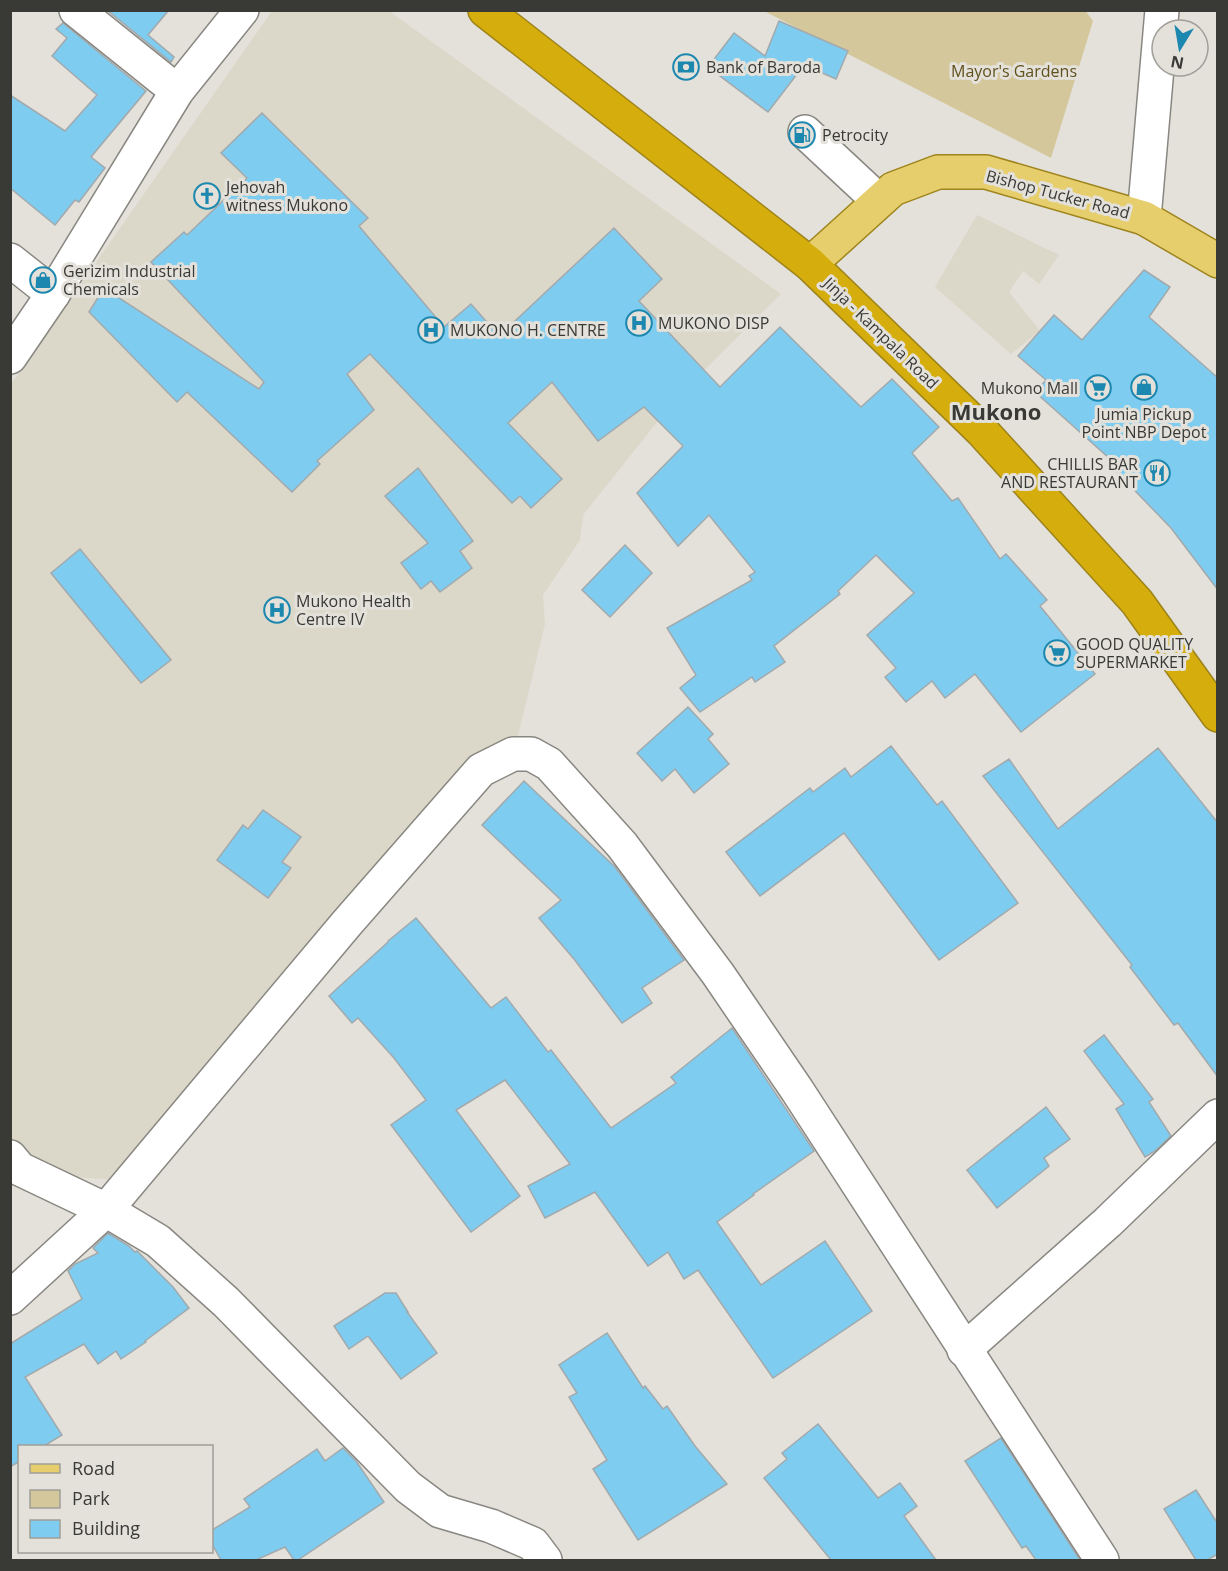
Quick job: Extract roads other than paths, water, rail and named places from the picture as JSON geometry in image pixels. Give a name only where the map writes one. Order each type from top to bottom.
[{"type":"highway","name":"Jinja - Kampala Road","points":[[485,10],[810,264],[981,430],[1137,602],[1218,715]]},
{"type":"main road","name":"Bishop Tucker Road","points":[[810,264],[893,189],[938,172],[986,172],[1144,218],[1218,261]]},
{"type":"street","points":[[76,10],[177,91]]},
{"type":"street","points":[[10,357],[53,294],[177,91],[242,10]]},
{"type":"street","points":[[1144,218],[1162,10]]},
{"type":"street","points":[[806,132],[879,201]]},
{"type":"street","points":[[10,260],[53,294]]},
{"type":"street","points":[[10,1298],[106,1210],[347,923],[481,770],[513,754],[531,754],[549,764],[622,845],[718,974],[797,1090],[1102,1560]]},
{"type":"street","points":[[964,1350],[1108,1222],[1218,1116]]},
{"type":"street","points":[[10,1157],[20,1168],[106,1210],[158,1241],[226,1302],[408,1487],[440,1511],[491,1526],[533,1544],[545,1560]]},
{"type":"place","name":"Bank of Baroda","points":[[686,67]]},
{"type":"place","name":"Petrocity","points":[[802,135]]},
{"type":"place","name":"Jehovah witness Mukono","points":[[207,196]]},
{"type":"place","name":"Gerizim Industrial Chemicals","points":[[43,280]]},
{"type":"place","name":"MUKONO DISP","points":[[639,323]]},
{"type":"place","name":"MUKONO H. CENTRE","points":[[431,330]]},
{"type":"place","name":"Jumia Pickup Point NBP Depot","points":[[1144,387]]},
{"type":"place","name":"Mukono Mall","points":[[1098,388]]},
{"type":"place","name":"CHILLIS BAR AND RESTAURANT","points":[[1157,473]]},
{"type":"place","name":"Mukono Health Centre IV","points":[[277,610]]},
{"type":"place","name":"GOOD QUALITY SUPERMARKET","points":[[1057,653]]},
{"type":"district","name":"Mukono","points":[[996,412]]},
{"type":"park label","name":"Mayor's Gardens","points":[[1014,71]]}]
